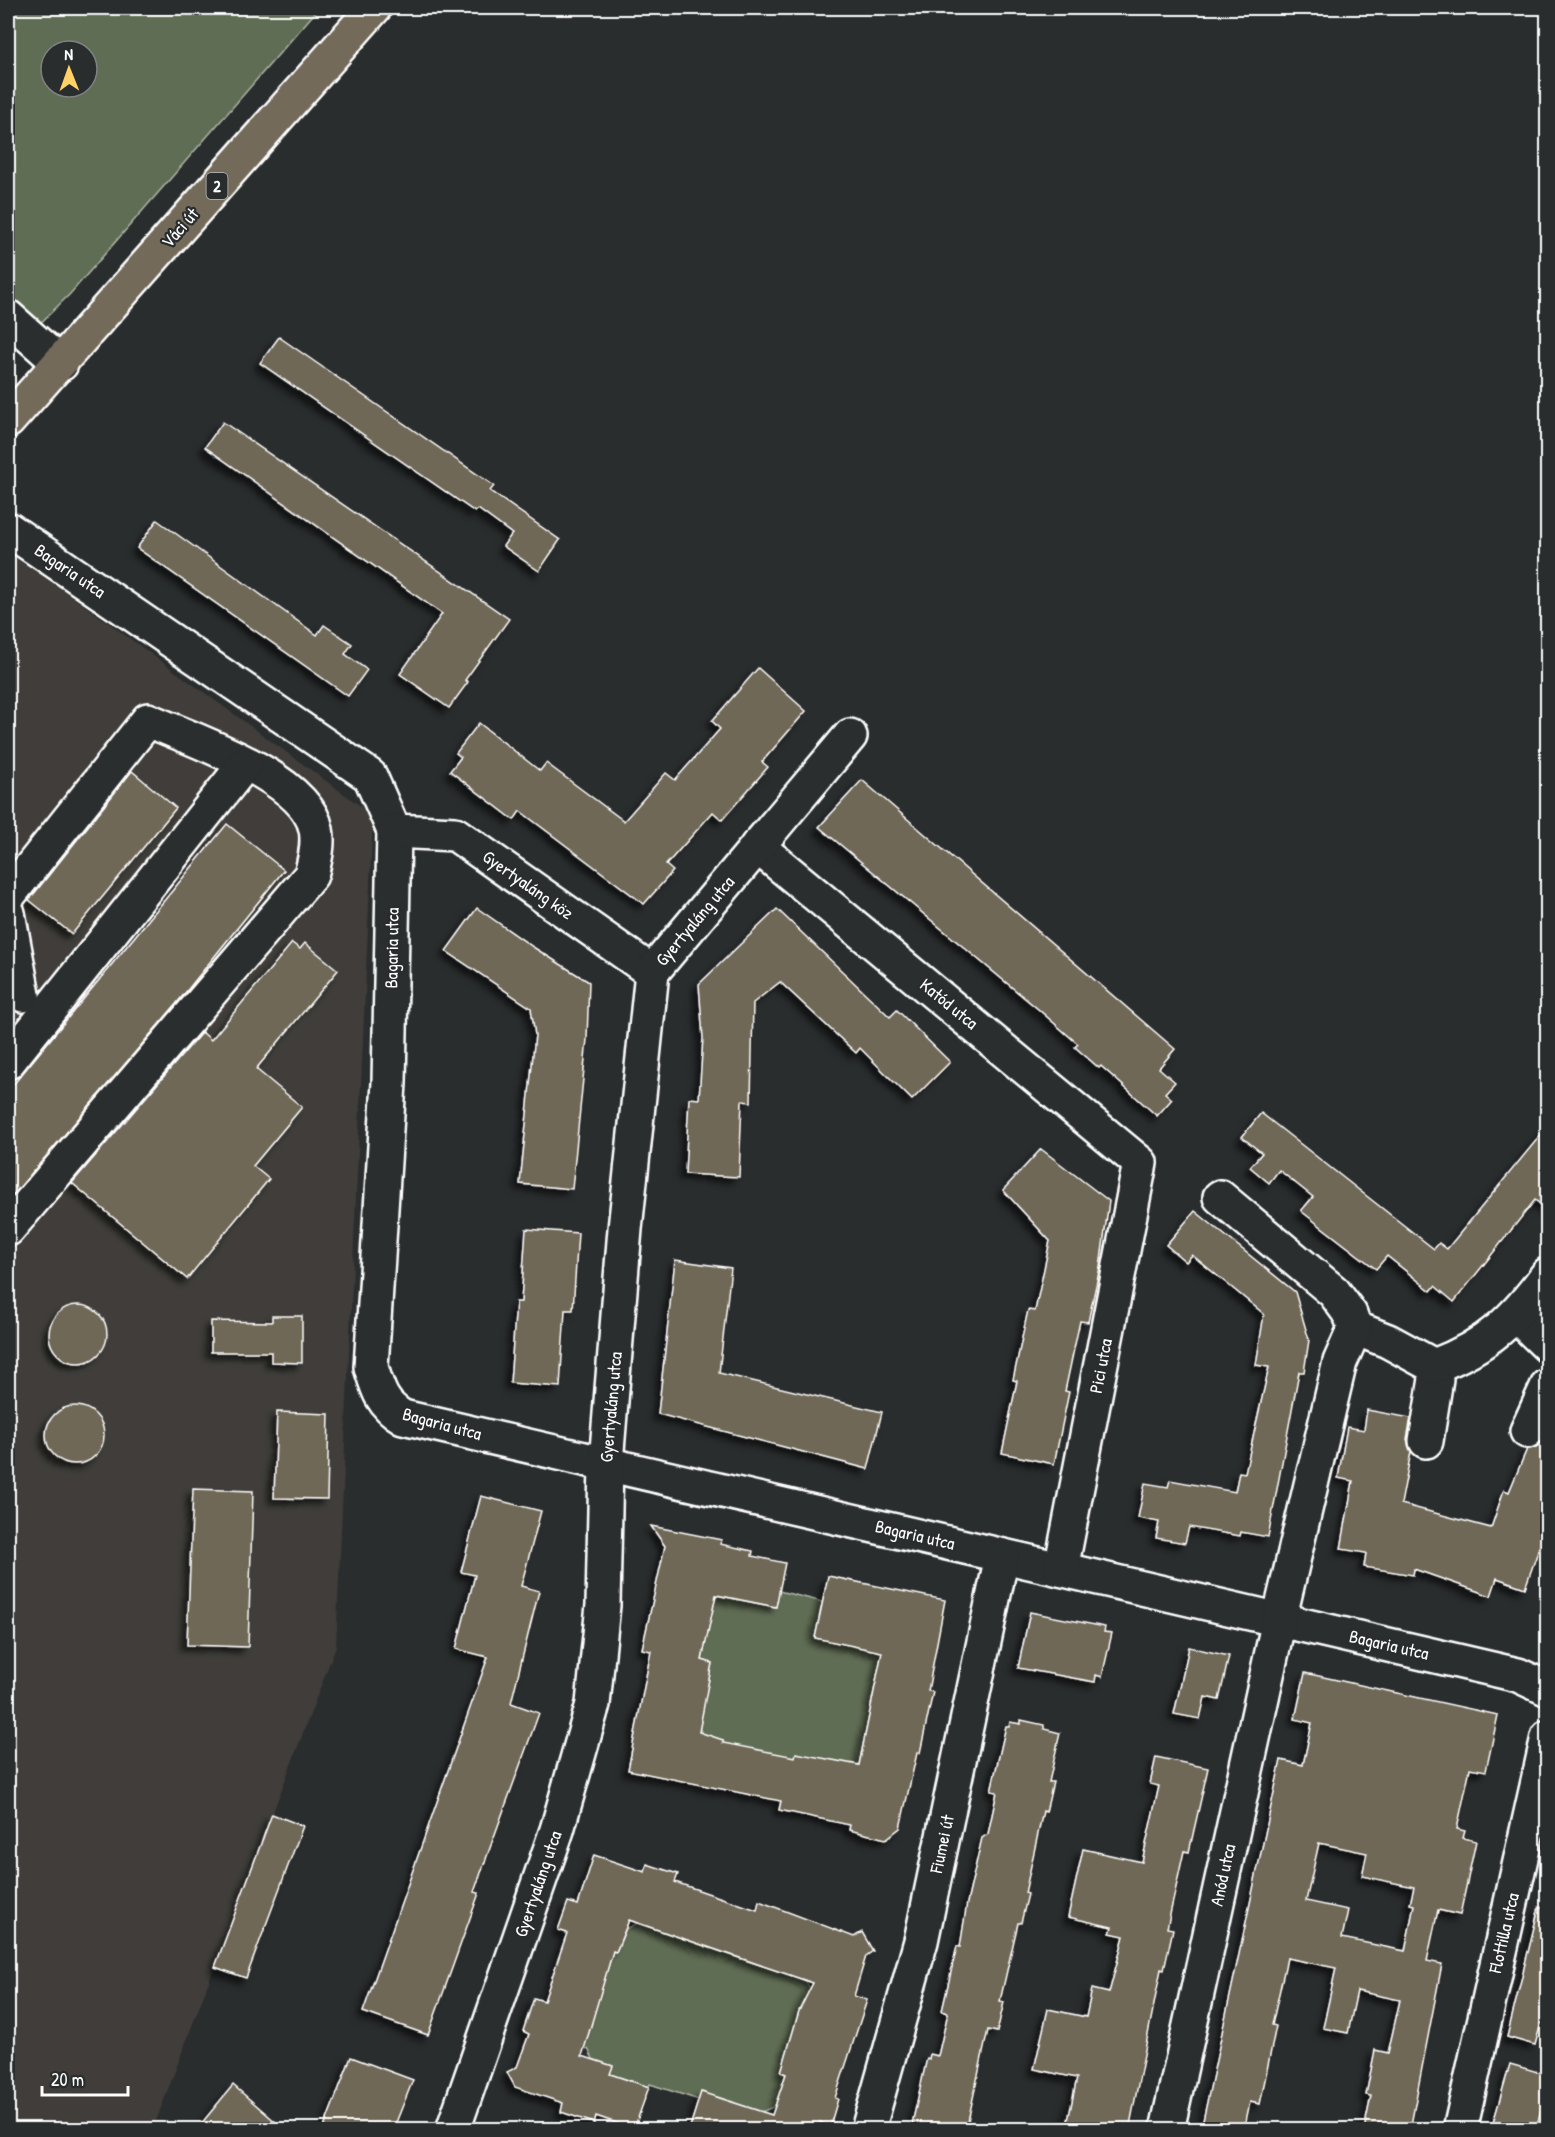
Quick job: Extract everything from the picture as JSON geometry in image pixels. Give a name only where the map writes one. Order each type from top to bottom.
[{"type":"main road","name":"Váci út","points":[[8,421],[61,364],[374,8]]},
{"type":"street","points":[[8,317],[61,364]]},
{"type":"street","name":"Bagaria utca","points":[[8,529],[370,776],[394,831],[389,1083],[371,1367],[379,1393],[389,1409],[403,1417],[1518,1675],[1548,1689]]},
{"type":"street","points":[[8,896],[148,720],[271,776],[295,794],[308,810],[316,829],[317,853],[311,875],[8,1228]]},
{"type":"street","name":"Gyertyaláng utca","points":[[453,2130],[557,1830],[593,1704],[603,1605],[606,1463],[625,1229],[652,972],[850,736]]},
{"type":"street","points":[[8,1062],[245,764]]},
{"type":"street","name":"Gyertyaláng köz","points":[[394,831],[455,834],[652,972]]},
{"type":"street","name":"Katód utca","points":[[757,846],[1140,1163]]},
{"type":"street","points":[[8,913],[23,995]]},
{"type":"street","name":"Pici utca","points":[[1061,1569],[1140,1163]]},
{"type":"street","points":[[1220,1197],[1334,1292],[1350,1314],[1355,1328],[1389,1341],[1434,1366]]},
{"type":"street","points":[[1434,1366],[1485,1341],[1516,1315],[1548,1274]]},
{"type":"street","points":[[1516,1315],[1548,1346]]},
{"type":"street","name":"Anód utca","points":[[1167,2130],[1279,1620],[1340,1362],[1355,1328]]},
{"type":"street","points":[[1426,1442],[1436,1379],[1434,1366]]},
{"type":"street","points":[[1527,1431],[1548,1386]]},
{"type":"street","name":"Fiumei út","points":[[868,2130],[921,1941],[1002,1556]]},
{"type":"street","name":"Flottilla utca","points":[[1460,2130],[1548,1737]]},
{"type":"shaded area","points":[[8,550],[373,815],[336,1646],[153,2129],[86,2129],[8,2123]]},
{"type":"green space","points":[[8,8],[319,8],[70,294],[8,355]]},
{"type":"green space","points":[[779,1591],[823,1602],[816,1638],[891,1652],[876,1680],[860,1770],[796,1753],[794,1761],[723,1743],[723,1740],[702,1733],[696,1723],[706,1693],[712,1663],[702,1660],[708,1631],[707,1602],[720,1592]]},
{"type":"green space","points":[[641,1921],[740,1959],[805,1979],[810,1989],[800,2011],[781,2072],[790,2075],[776,2106],[754,2115],[733,2102],[702,2092],[699,2100],[650,2084],[649,2087],[610,2074],[612,2066],[593,2059],[588,2049],[573,2046],[586,2042],[592,2023],[583,2019],[593,2013],[610,1961],[606,1949],[616,1952],[626,1929]]},
{"type":"building","points":[[279,337],[494,486],[490,491],[560,540],[539,571],[503,546],[512,534],[478,509],[475,512],[260,363]]},
{"type":"building","points":[[223,422],[509,619],[465,680],[468,682],[449,708],[400,674],[442,614],[205,447]]},
{"type":"building","points":[[157,520],[317,635],[324,625],[352,644],[345,654],[367,670],[348,696],[137,548]]},
{"type":"building","points":[[758,668],[806,711],[762,762],[768,767],[722,820],[713,812],[666,865],[673,871],[644,904],[520,811],[514,820],[450,771],[461,757],[456,753],[479,723],[540,771],[546,763],[624,821],[666,773],[675,780],[720,729],[712,721]]},
{"type":"building","points":[[132,771],[176,808],[72,934],[29,900]]},
{"type":"building","points":[[862,780],[1175,1049],[1159,1068],[1175,1082],[1165,1093],[1172,1099],[1157,1116],[1101,1066],[1099,1068],[1075,1047],[1078,1044],[1038,1009],[819,827]]},
{"type":"building","points":[[227,824],[284,870],[173,1008],[8,1201],[8,1091]]},
{"type":"building","points":[[477,908],[589,982],[587,1039],[572,1189],[520,1184],[535,1035],[531,1008],[446,951]]},
{"type":"building","points":[[777,909],[890,1017],[897,1010],[950,1062],[912,1100],[860,1048],[856,1053],[780,982],[753,1003],[751,1102],[742,1101],[739,1177],[685,1174],[689,1098],[699,1099],[703,1038],[699,984]]},
{"type":"building","points":[[292,943],[300,949],[305,943],[338,970],[256,1069],[302,1107],[253,1166],[269,1179],[187,1279],[72,1183],[202,1032],[211,1040]]},
{"type":"building","points":[[1261,1113],[1434,1249],[1439,1243],[1447,1249],[1548,1126],[1548,1210],[1535,1200],[1454,1302],[1435,1286],[1431,1291],[1387,1256],[1376,1269],[1301,1211],[1313,1197],[1279,1170],[1269,1183],[1250,1167],[1262,1153],[1242,1137]]},
{"type":"building","points":[[1041,1149],[1109,1201],[1100,1267],[1088,1322],[1080,1321],[1065,1391],[1069,1392],[1054,1464],[1002,1453],[1017,1381],[1013,1380],[1028,1310],[1035,1311],[1050,1241],[1003,1190]]},
{"type":"building","points":[[1195,1211],[1295,1292],[1309,1340],[1304,1372],[1299,1372],[1268,1537],[1241,1532],[1240,1536],[1189,1527],[1185,1543],[1156,1538],[1159,1522],[1138,1518],[1145,1483],[1168,1487],[1170,1480],[1235,1492],[1239,1472],[1245,1473],[1269,1367],[1256,1365],[1264,1314],[1192,1255],[1186,1262],[1166,1245]]},
{"type":"building","points":[[526,1229],[578,1233],[573,1310],[565,1310],[560,1387],[510,1383],[516,1302],[521,1302]]},
{"type":"building","points":[[675,1260],[731,1268],[719,1373],[882,1412],[868,1469],[658,1414]]},
{"type":"building","points":[[78,1305],[94,1310],[102,1318],[107,1334],[102,1350],[94,1358],[78,1363],[62,1358],[54,1350],[49,1334],[54,1318],[62,1310]]},
{"type":"building","points":[[272,1316],[302,1316],[302,1363],[271,1362],[271,1352],[211,1352],[211,1321],[272,1322]]},
{"type":"building","points":[[75,1406],[91,1411],[99,1419],[104,1435],[99,1451],[91,1459],[75,1464],[59,1459],[51,1451],[46,1435],[51,1419],[59,1411]]},
{"type":"building","points":[[1367,1410],[1411,1418],[1407,1439],[1411,1452],[1401,1504],[1491,1528],[1504,1490],[1509,1492],[1527,1449],[1538,1446],[1548,1431],[1548,1523],[1525,1588],[1497,1578],[1491,1596],[1414,1569],[1413,1575],[1364,1567],[1366,1553],[1341,1549],[1353,1481],[1338,1478],[1347,1427],[1364,1430]]},
{"type":"building","points":[[277,1412],[329,1414],[327,1499],[274,1498]]},
{"type":"building","points":[[193,1489],[253,1491],[248,1647],[187,1645]]},
{"type":"building","points":[[481,1496],[541,1511],[521,1586],[539,1591],[511,1703],[539,1713],[474,1892],[479,1893],[428,2035],[363,2012],[488,1657],[456,1649],[475,1575],[461,1572]]},
{"type":"building","points":[[651,1526],[722,1540],[720,1544],[753,1551],[752,1556],[785,1563],[776,1607],[716,1595],[702,1660],[712,1663],[699,1732],[723,1740],[723,1743],[795,1757],[796,1753],[859,1765],[882,1652],[815,1638],[828,1576],[945,1600],[928,1691],[933,1692],[900,1828],[886,1839],[849,1830],[850,1825],[779,1810],[781,1801],[628,1770],[651,1651],[642,1649],[665,1546]]},
{"type":"building","points":[[1030,1612],[1105,1627],[1104,1632],[1112,1633],[1102,1677],[1096,1675],[1095,1682],[1018,1668]]},
{"type":"building","points":[[1189,1647],[1229,1656],[1219,1700],[1205,1697],[1200,1719],[1174,1714]]},
{"type":"building","points":[[1305,1673],[1498,1715],[1486,1771],[1470,1768],[1457,1829],[1465,1831],[1463,1838],[1476,1841],[1460,1915],[1438,1910],[1427,1961],[1442,1964],[1410,2130],[1364,2130],[1371,2096],[1366,2095],[1375,2050],[1388,2053],[1400,2000],[1357,1991],[1348,2033],[1323,2028],[1336,1968],[1287,1958],[1272,2025],[1276,2026],[1260,2104],[1250,2102],[1244,2130],[1201,2130],[1281,1760],[1303,1765],[1312,1723],[1295,1719]],"holes":[[[1319,1843],[1367,1853],[1362,1876],[1414,1887],[1410,1904],[1414,1905],[1405,1951],[1342,1938],[1348,1910],[1306,1901]]]},
{"type":"building","points":[[1021,1720],[1044,1725],[1044,1729],[1060,1733],[1049,1782],[1053,1782],[1046,1812],[1043,1811],[1025,1893],[1028,1894],[1021,1923],[1018,1923],[1000,2001],[1004,2002],[997,2032],[988,2030],[966,2130],[916,2130],[917,2125],[912,2124],[927,2058],[929,2059],[930,2054],[938,2056],[948,2013],[942,2011],[957,1946],[960,1947],[967,1903],[982,1838],[988,1834],[997,1792],[991,1791],[1006,1726],[1009,1726],[1010,1722],[1021,1724]]},
{"type":"building","points":[[1156,1757],[1208,1768],[1189,1852],[1184,1851],[1167,1928],[1173,1929],[1164,1970],[1161,1969],[1129,2130],[1066,2130],[1077,2078],[1034,2069],[1048,2009],[1086,2017],[1092,1989],[1109,1993],[1124,1936],[1110,1933],[1112,1927],[1068,1917],[1083,1849],[1142,1862],[1159,1786],[1150,1784]]},
{"type":"building","points":[[272,1814],[303,1826],[246,1978],[215,1967]]},
{"type":"building","points":[[594,1855],[645,1872],[647,1864],[678,1874],[675,1882],[757,1910],[759,1901],[854,1937],[862,1932],[873,1951],[866,1956],[854,1996],[867,2000],[835,2098],[838,2099],[830,2126],[820,2122],[817,2130],[689,2130],[701,2092],[772,2115],[786,2074],[781,2072],[799,2011],[813,1983],[629,1920],[616,1952],[613,1951],[582,2056],[613,2066],[610,2074],[649,2087],[634,2129],[596,2116],[594,2123],[561,2112],[563,2103],[515,2087],[507,2072],[517,2067],[529,2034],[523,2031],[534,1998],[544,2001],[567,1933],[558,1930],[568,1902],[578,1905]]},
{"type":"building","points":[[1539,1907],[1548,1908],[1548,2025],[1541,2023],[1535,2045],[1507,2037]]},
{"type":"building","points":[[351,2057],[413,2080],[393,2130],[323,2130]]},
{"type":"building","points":[[1510,2064],[1548,2075],[1548,2111],[1541,2109],[1536,2130],[1517,2130],[1493,2123]]},
{"type":"building","points":[[233,2085],[285,2130],[196,2130]]}]
